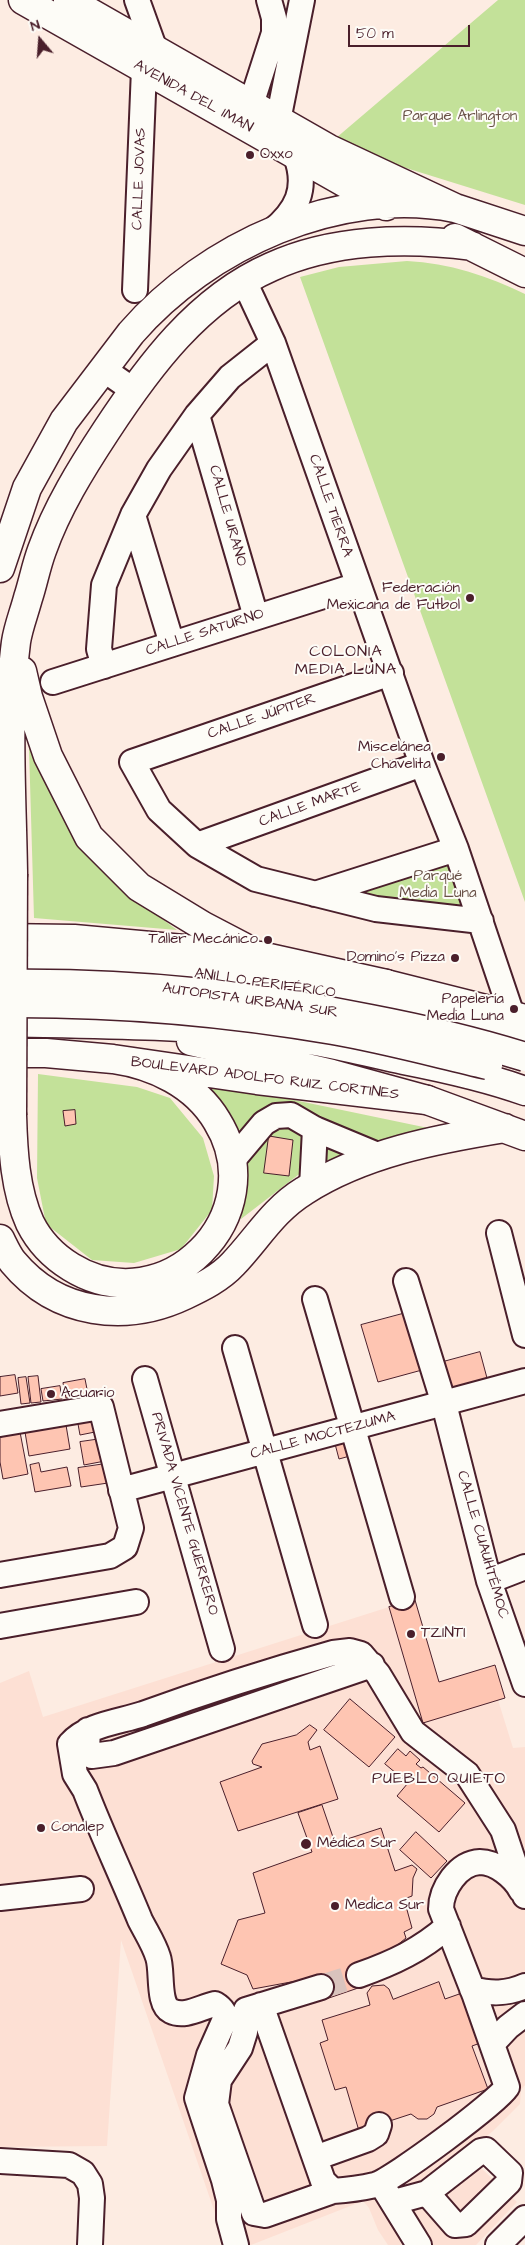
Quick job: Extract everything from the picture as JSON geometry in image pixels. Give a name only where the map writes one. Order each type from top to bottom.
[{"type":"main road","name":"AVENIDA DEL IMAN","points":[[23,0],[149,60],[247,115],[381,204],[525,273]]},
{"type":"main road","name":"AVENIDA DEL IMAN","points":[[68,0],[149,60]]},
{"type":"main road","name":"AVENIDA DEL IMAN","points":[[282,140],[330,149],[455,208],[525,231]]},
{"type":"main road","points":[[0,568],[27,488],[64,421],[142,320],[180,285],[228,253],[270,233],[332,213],[381,204],[421,204],[455,208]]},
{"type":"main road","points":[[113,1059],[146,1066],[162,1072],[190,1091],[208,1108],[222,1129],[232,1161],[232,1194],[228,1210],[221,1226],[201,1252],[181,1267],[158,1278],[134,1282],[109,1282],[92,1278],[63,1262],[50,1251],[31,1224],[19,1186],[13,1139],[11,709],[16,640],[42,550],[75,478],[133,390],[165,350],[198,316],[224,293],[282,262],[338,247],[375,243],[416,242],[472,246]]},
{"type":"main road","points":[[16,640],[28,697],[48,756],[89,837],[139,887],[202,926],[260,956]]},
{"type":"main road","points":[[0,938],[74,939],[260,956],[386,984],[518,1017]]},
{"type":"main road","points":[[96,964],[183,963],[386,984]]},
{"type":"main road","name":"ANILLO PERIFÉRICO","points":[[0,965],[96,964],[241,979],[313,989],[408,1010],[525,1042]]},
{"type":"main road","name":"AUTOPISTA URBANA SUR","points":[[0,984],[94,985],[150,988],[270,1001],[311,1007],[414,1028],[525,1057]]},
{"type":"main road","name":"AUTOPISTA URBANA SUR","points":[[0,1003],[93,1004],[154,1008],[268,1020],[334,1030],[508,1069],[525,1075]]},
{"type":"main road","points":[[0,1022],[122,1024],[266,1034],[334,1044],[498,1082],[525,1091]]},
{"type":"main road","points":[[122,1024],[332,1074],[427,1100]]},
{"type":"main road","name":"BOULEVARD ADOLFO RUIZ CORTINES","points":[[0,1053],[46,1053],[113,1059],[257,1080],[427,1100],[515,1132]]},
{"type":"main road","points":[[0,1240],[13,1262],[38,1286],[58,1298],[100,1311],[131,1312],[170,1302],[207,1284],[233,1265],[275,1214],[304,1190],[345,1170],[380,1156],[466,1134],[515,1132]]},
{"type":"street","points":[[137,0],[149,60]]},
{"type":"street","points":[[269,0],[274,18],[284,35],[282,140],[301,181],[297,202],[286,220],[270,233]]},
{"type":"street","points":[[247,115],[302,0]]},
{"type":"street","name":"CALLE JOVAS","points":[[135,290],[149,60]]},
{"type":"street","name":"CALLE TIERRA","points":[[244,281],[273,343],[422,764],[456,849],[518,1017]]},
{"type":"street","points":[[104,666],[99,649],[104,585],[133,515],[159,469],[197,415],[230,377],[273,343]]},
{"type":"street","points":[[104,369],[133,390]]},
{"type":"street","name":"CALLE URANO","points":[[197,415],[256,617]]},
{"type":"street","points":[[133,515],[172,644]]},
{"type":"street","name":"CALLE SATURNO","points":[[53,682],[358,585]]},
{"type":"street","name":"CALLE JÚPITER","points":[[197,845],[159,810],[132,762],[391,673]]},
{"type":"street","name":"CALLE MARTE","points":[[197,845],[422,764]]},
{"type":"street","points":[[197,845],[256,878],[314,894],[376,909],[482,921]]},
{"type":"street","points":[[314,894],[456,849]]},
{"type":"street","points":[[232,1161],[264,1123],[276,1116],[291,1115],[315,1130],[380,1156]]},
{"type":"street","points":[[312,1187],[315,1130]]},
{"type":"street","points":[[499,1233],[525,1335]]},
{"type":"street","name":"CALLE CUAUHTÉMOC","points":[[406,1282],[444,1404],[489,1581],[525,1684]]},
{"type":"street","points":[[315,1299],[402,1597]]},
{"type":"street","points":[[235,1348],[315,1625]]},
{"type":"street","name":"PRIVADA VICENTE GUERRERO","points":[[145,1379],[174,1475],[222,1649]]},
{"type":"street","name":"CALLE MOCTEZUMA","points":[[121,1490],[525,1381]]},
{"type":"street","points":[[0,1424],[101,1407],[130,1528],[125,1547],[110,1556],[0,1574]]},
{"type":"street","points":[[489,1581],[525,1568]]},
{"type":"street","points":[[0,1626],[136,1602]]},
{"type":"street","points":[[244,2010],[221,2007],[215,2004],[183,2014],[171,2011],[164,2002],[161,1969],[155,1948],[142,1924],[85,1790],[75,1774],[70,1744],[76,1737],[231,1682],[333,1653],[356,1651],[372,1665],[413,1732],[467,1774],[499,1821],[525,1896]]},
{"type":"street","points":[[97,1728],[114,1753],[372,1665]]},
{"type":"street","points":[[244,2010],[245,2032],[240,2048],[219,2080],[216,2104],[254,2213],[265,2215],[333,2191],[375,2185],[423,2154],[501,2094],[507,2087],[441,1910],[443,1893],[455,1876],[471,1864],[480,1862],[496,1866],[515,1882],[525,1896]]},
{"type":"street","points":[[0,1898],[81,1889]]},
{"type":"street","points":[[359,1975],[390,1963],[422,1947],[448,1926]]},
{"type":"street","points":[[472,1989],[483,1992],[504,1992],[525,1986]]},
{"type":"street","points":[[236,2245],[229,2219],[227,2192],[197,2098],[209,2055],[225,2018],[244,2010],[321,1987]]},
{"type":"street","points":[[244,2010],[315,2158],[323,2182],[333,2191]]},
{"type":"street","points":[[492,2044],[508,2027],[525,2014]]},
{"type":"street","points":[[315,2158],[368,2139],[376,2134],[379,2125]]},
{"type":"street","points":[[0,2161],[69,2165],[82,2173],[90,2184],[92,2198],[90,2245]]},
{"type":"street","points":[[375,2185],[387,2191],[419,2245]]},
{"type":"street","points":[[394,2202],[427,2193]]},
{"type":"street","points":[[498,2245],[525,2218]]},
{"type":"shaded area","name":"Médica Sur","points":[[389,1607],[423,1722],[498,1700],[513,1748],[525,1747],[525,2085],[521,2090],[520,2104],[493,2131],[465,2153],[517,2202],[476,2245],[388,2245],[378,2230],[369,2208],[363,2201],[251,2245],[226,2245],[121,1940],[107,2146],[0,2147],[0,1683],[29,1671],[43,1717]]},
{"type":"green space","name":"Parque Arlington","points":[[498,0],[525,0],[525,205],[329,144]]},
{"type":"green space","name":"Federación Mexicana de Futbol","points":[[407,261],[438,264],[468,272],[525,294],[525,902],[300,277],[339,267]]},
{"type":"green space","points":[[28,714],[129,894],[177,930],[34,918]]},
{"type":"green space","name":"Parqué Media Luna","points":[[456,849],[481,921],[314,894]]},
{"type":"green space","points":[[38,1074],[137,1087],[170,1098],[203,1138],[214,1176],[212,1210],[181,1249],[134,1263],[92,1260],[46,1224],[37,1178]]},
{"type":"green space","points":[[203,1081],[433,1129],[351,1150],[298,1175],[241,1219],[244,1178],[242,1152],[236,1126],[230,1113]]},
{"type":"building","points":[[75,1110],[76,1124],[65,1126],[63,1111]]},
{"type":"building","points":[[269,1136],[293,1140],[289,1176],[264,1173]]},
{"type":"building","points":[[406,1313],[422,1370],[378,1382],[361,1325]]},
{"type":"building","points":[[480,1352],[487,1378],[451,1388],[443,1362]]},
{"type":"building","points":[[15,1375],[18,1393],[0,1396],[0,1377]]},
{"type":"building","points":[[38,1376],[41,1402],[31,1403],[28,1377]]},
{"type":"building","points":[[26,1377],[30,1403],[21,1404],[18,1378]]},
{"type":"building","points":[[85,1379],[88,1394],[66,1398],[63,1383]]},
{"type":"building","name":"Acuario","points":[[60,1386],[62,1399],[43,1401],[41,1389]]},
{"type":"building","points":[[98,1420],[100,1431],[80,1435],[78,1424]]},
{"type":"building","points":[[66,1425],[70,1449],[29,1456],[25,1432]]},
{"type":"building","points":[[20,1432],[28,1474],[3,1479],[0,1462],[0,1436]]},
{"type":"building","points":[[351,1434],[357,1454],[339,1459],[334,1440]]},
{"type":"building","points":[[101,1439],[105,1461],[84,1465],[80,1442]]},
{"type":"building","points":[[39,1463],[41,1472],[67,1467],[71,1486],[35,1492],[30,1465]]},
{"type":"building","points":[[105,1464],[108,1483],[81,1487],[78,1468]]},
{"type":"building","name":"TZINTI","points":[[415,1600],[439,1682],[495,1665],[505,1698],[423,1723],[389,1607]]},
{"type":"building","points":[[350,1699],[395,1737],[369,1767],[324,1730]]},
{"type":"building","points":[[310,1725],[317,1730],[308,1742],[310,1750],[320,1746],[338,1799],[238,1831],[220,1782],[262,1767],[253,1764],[252,1761],[262,1744],[296,1735]]},
{"type":"building","points":[[398,1749],[406,1756],[410,1751],[420,1760],[416,1764],[421,1768],[423,1767],[465,1803],[439,1832],[397,1796],[408,1783],[385,1764]]},
{"type":"building","name":"Medica Sur","points":[[322,1805],[335,1843],[381,1828],[395,1871],[412,1865],[417,1869],[413,1878],[412,1896],[404,1899],[412,1928],[404,1932],[406,1938],[390,1951],[356,1965],[364,1986],[326,1999],[318,1977],[253,1989],[247,1975],[221,1964],[238,1920],[265,1913],[253,1873],[312,1852],[298,1813]]},
{"type":"building","points":[[416,1832],[447,1861],[431,1878],[400,1850]]},
{"type":"building","points":[[439,1982],[445,1999],[465,1992],[483,2042],[472,2046],[488,2089],[437,2107],[434,2114],[427,2119],[418,2119],[411,2114],[359,2131],[346,2087],[335,2090],[320,2043],[328,2040],[322,2020],[370,2005],[367,1993],[372,1986],[384,1985],[389,1989],[393,1999]]},
{"type":"tunnel","points":[[321,1987],[359,1975]]},
{"type":"place","name":"Oxxo","points":[[250,155]]},
{"type":"place","name":"Federación Mexicana de Futbol","points":[[470,598]]},
{"type":"place","name":"Miscelánea Chavelita","points":[[441,757]]},
{"type":"place","name":"Taller Mecánico","points":[[268,940]]},
{"type":"place","name":"Domino's Pizza","points":[[455,958]]},
{"type":"place","name":"Papelería Media Luna","points":[[514,1009]]},
{"type":"place","name":"Acuario","points":[[51,1394]]},
{"type":"place","name":"TZINTI","points":[[411,1634]]},
{"type":"place","name":"Conalep","points":[[41,1828]]},
{"type":"place","name":"Médica Sur","points":[[306,1844]]},
{"type":"place","name":"Medica Sur","points":[[335,1906]]},
{"type":"district","name":"COLONIA MEDIA LUNA","points":[[346,662]]},
{"type":"district","name":"PUEBLO QUIETO","points":[[439,1780]]}]
